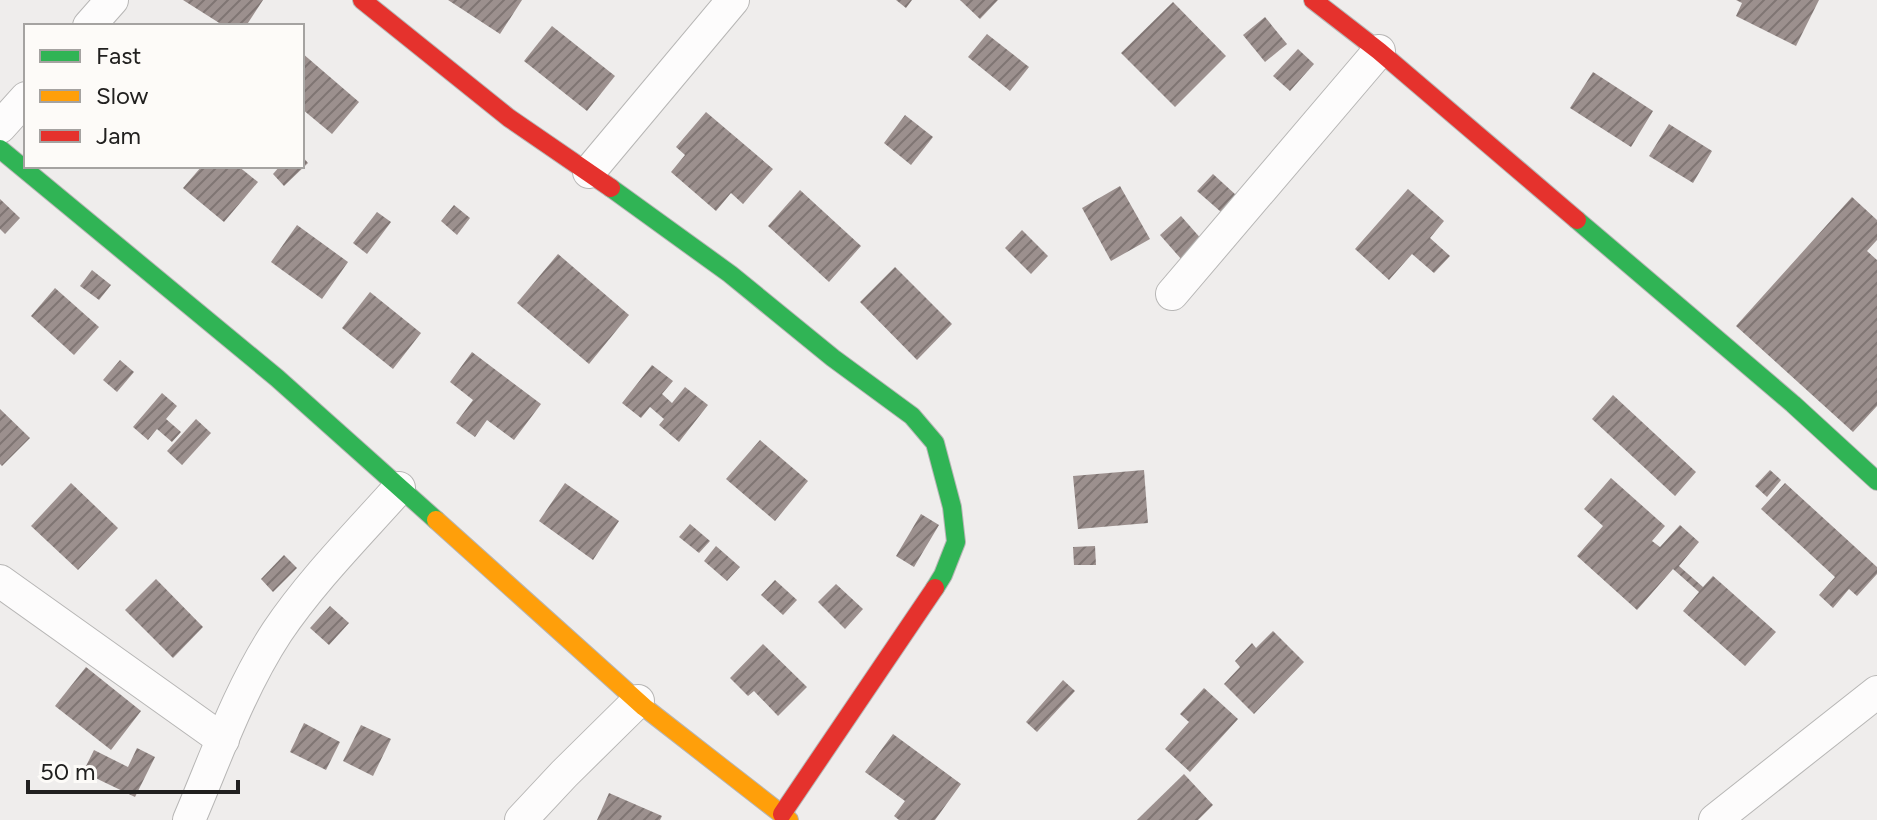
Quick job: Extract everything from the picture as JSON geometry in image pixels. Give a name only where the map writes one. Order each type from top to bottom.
[{"type":"street","points":[[91,24],[112,0]]},
{"type":"street","points":[[0,149],[277,378],[638,701],[785,817],[943,575],[956,542],[945,473],[935,443],[912,416],[833,358],[730,274],[509,118],[362,0]]},
{"type":"street","points":[[589,172],[733,0]]},
{"type":"street","points":[[1313,0],[1379,51],[1793,404],[1877,481]]},
{"type":"street","points":[[1172,294],[1379,51]]},
{"type":"street","points":[[0,127],[24,100]]},
{"type":"street","points":[[189,820],[238,702],[277,632],[325,571],[399,488]]},
{"type":"street","points":[[0,581],[223,740]]},
{"type":"street","points":[[1715,820],[1877,692]]},
{"type":"street","points":[[521,820],[638,701]]},
{"type":"building","points":[[183,0],[263,0],[247,24],[221,24]]},
{"type":"building","points":[[448,0],[522,0],[500,34]]},
{"type":"building","points":[[896,0],[912,0],[906,8]]},
{"type":"building","points":[[960,0],[998,0],[980,19]]},
{"type":"building","points":[[1736,0],[1819,0],[1796,46],[1736,16],[1742,3]]},
{"type":"building","points":[[1173,2],[1226,56],[1175,107],[1121,53]]},
{"type":"building","points":[[1265,17],[1287,44],[1265,62],[1243,35]]},
{"type":"building","points":[[552,26],[615,76],[587,111],[524,61]]},
{"type":"building","points":[[987,34],[1029,67],[1010,91],[968,57]]},
{"type":"building","points":[[1298,49],[1314,64],[1290,91],[1273,76]]},
{"type":"building","points":[[304,55],[359,102],[332,134],[304,111]]},
{"type":"building","points":[[1593,72],[1653,111],[1631,147],[1570,108]]},
{"type":"building","points":[[706,112],[773,169],[743,204],[731,193],[716,211],[671,172],[685,155],[676,147]]},
{"type":"building","points":[[905,115],[933,137],[911,165],[884,143]]},
{"type":"building","points":[[1669,124],[1712,151],[1693,183],[1649,156]]},
{"type":"building","points":[[200,168],[240,168],[258,182],[224,222],[183,188]]},
{"type":"building","points":[[278,168],[303,168],[284,186],[273,174]]},
{"type":"building","points":[[1213,174],[1236,195],[1221,212],[1197,191]]},
{"type":"building","points":[[1120,186],[1150,239],[1111,261],[1082,208]]},
{"type":"building","points":[[1408,189],[1444,221],[1430,238],[1450,256],[1434,273],[1412,254],[1389,280],[1355,249]]},
{"type":"building","points":[[800,190],[861,246],[829,282],[768,226]]},
{"type":"building","points":[[1852,197],[1877,220],[1877,240],[1867,251],[1877,260],[1877,406],[1853,432],[1736,326]]},
{"type":"building","points":[[0,199],[20,218],[5,234],[0,229]]},
{"type":"building","points":[[454,205],[470,218],[457,235],[441,221]]},
{"type":"building","points":[[377,212],[391,222],[367,254],[353,243]]},
{"type":"building","points":[[1181,216],[1203,241],[1182,260],[1160,235]]},
{"type":"building","points":[[297,225],[348,262],[322,299],[271,262]]},
{"type":"building","points":[[1022,230],[1048,256],[1031,274],[1005,248]]},
{"type":"building","points":[[558,254],[629,315],[589,364],[517,303]]},
{"type":"building","points":[[895,267],[952,324],[917,360],[860,302]]},
{"type":"building","points":[[92,270],[111,285],[99,300],[80,286]]},
{"type":"building","points":[[55,288],[99,327],[74,355],[31,316]]},
{"type":"building","points":[[370,292],[421,333],[393,369],[342,328]]},
{"type":"building","points":[[472,352],[541,404],[514,440],[487,420],[475,437],[456,423],[473,400],[450,382]]},
{"type":"building","points":[[120,360],[134,372],[117,392],[103,380]]},
{"type":"building","points":[[652,365],[673,381],[662,394],[672,403],[685,387],[708,405],[679,442],[659,425],[664,419],[650,407],[641,418],[622,403]]},
{"type":"building","points":[[162,393],[177,406],[166,419],[181,432],[172,442],[157,429],[148,440],[133,427]]},
{"type":"building","points":[[1613,395],[1696,472],[1675,496],[1592,419]]},
{"type":"building","points":[[0,409],[30,438],[2,466],[0,464]]},
{"type":"building","points":[[196,419],[211,433],[182,465],[167,451]]},
{"type":"building","points":[[760,440],[808,481],[775,521],[726,479]]},
{"type":"building","points":[[1144,470],[1148,523],[1078,529],[1073,476]]},
{"type":"building","points":[[1770,470],[1781,480],[1767,497],[1755,486]]},
{"type":"building","points":[[1611,478],[1665,526],[1652,541],[1660,547],[1680,525],[1699,542],[1679,566],[1703,587],[1713,576],[1776,632],[1745,666],[1683,611],[1699,592],[1673,569],[1637,610],[1577,556],[1603,526],[1584,509]]},
{"type":"building","points":[[71,483],[118,528],[78,570],[31,526]]},
{"type":"building","points":[[565,483],[619,521],[593,560],[539,521]]},
{"type":"building","points":[[1785,483],[1877,567],[1877,574],[1857,596],[1849,589],[1833,608],[1819,595],[1835,577],[1761,509]]},
{"type":"building","points":[[921,514],[939,525],[914,567],[896,556]]},
{"type":"building","points":[[690,524],[710,541],[699,553],[679,537]]},
{"type":"building","points":[[716,546],[740,567],[727,581],[704,561]]},
{"type":"building","points":[[1095,546],[1096,565],[1074,565],[1073,547]]},
{"type":"building","points":[[284,555],[297,568],[273,592],[261,579]]},
{"type":"building","points":[[156,579],[203,627],[173,658],[125,610]]},
{"type":"building","points":[[775,580],[797,600],[783,615],[761,595]]},
{"type":"building","points":[[836,584],[863,609],[845,629],[818,602]]},
{"type":"building","points":[[330,606],[349,623],[329,645],[310,628]]},
{"type":"building","points":[[1273,631],[1304,662],[1254,714],[1224,684],[1240,667],[1235,661],[1252,643],[1256,648]]},
{"type":"building","points":[[763,644],[807,687],[778,716],[754,691],[748,696],[730,678]]},
{"type":"building","points":[[86,667],[141,711],[111,750],[55,706]]},
{"type":"building","points":[[1063,680],[1075,691],[1037,732],[1026,722]]},
{"type":"building","points":[[1204,688],[1238,719],[1190,772],[1165,749],[1189,722],[1180,714]]},
{"type":"building","points":[[304,723],[340,742],[326,770],[290,752]]},
{"type":"building","points":[[361,725],[391,739],[373,776],[343,761]]},
{"type":"building","points":[[893,734],[961,784],[935,820],[899,820],[894,816],[905,801],[865,772]]},
{"type":"building","points":[[137,748],[155,757],[135,797],[83,772],[94,750],[128,767]]},
{"type":"building","points":[[1184,774],[1213,805],[1198,820],[1137,820]]},
{"type":"building","points":[[609,793],[662,816],[660,820],[597,820]]},
{"type":"traffic: fast","points":[[0,149],[277,378],[436,520]]},
{"type":"traffic: fast","points":[[611,188],[730,274],[833,358],[912,416],[935,443],[952,507],[956,542],[935,588]]},
{"type":"traffic: fast","points":[[1577,220],[1793,404],[1877,481]]},
{"type":"traffic: slow","points":[[436,520],[644,707],[789,820]]},
{"type":"traffic: jam","points":[[362,0],[509,118],[611,188]]},
{"type":"traffic: jam","points":[[1313,0],[1379,51],[1577,220]]},
{"type":"traffic: jam","points":[[782,814],[935,588]]}]
